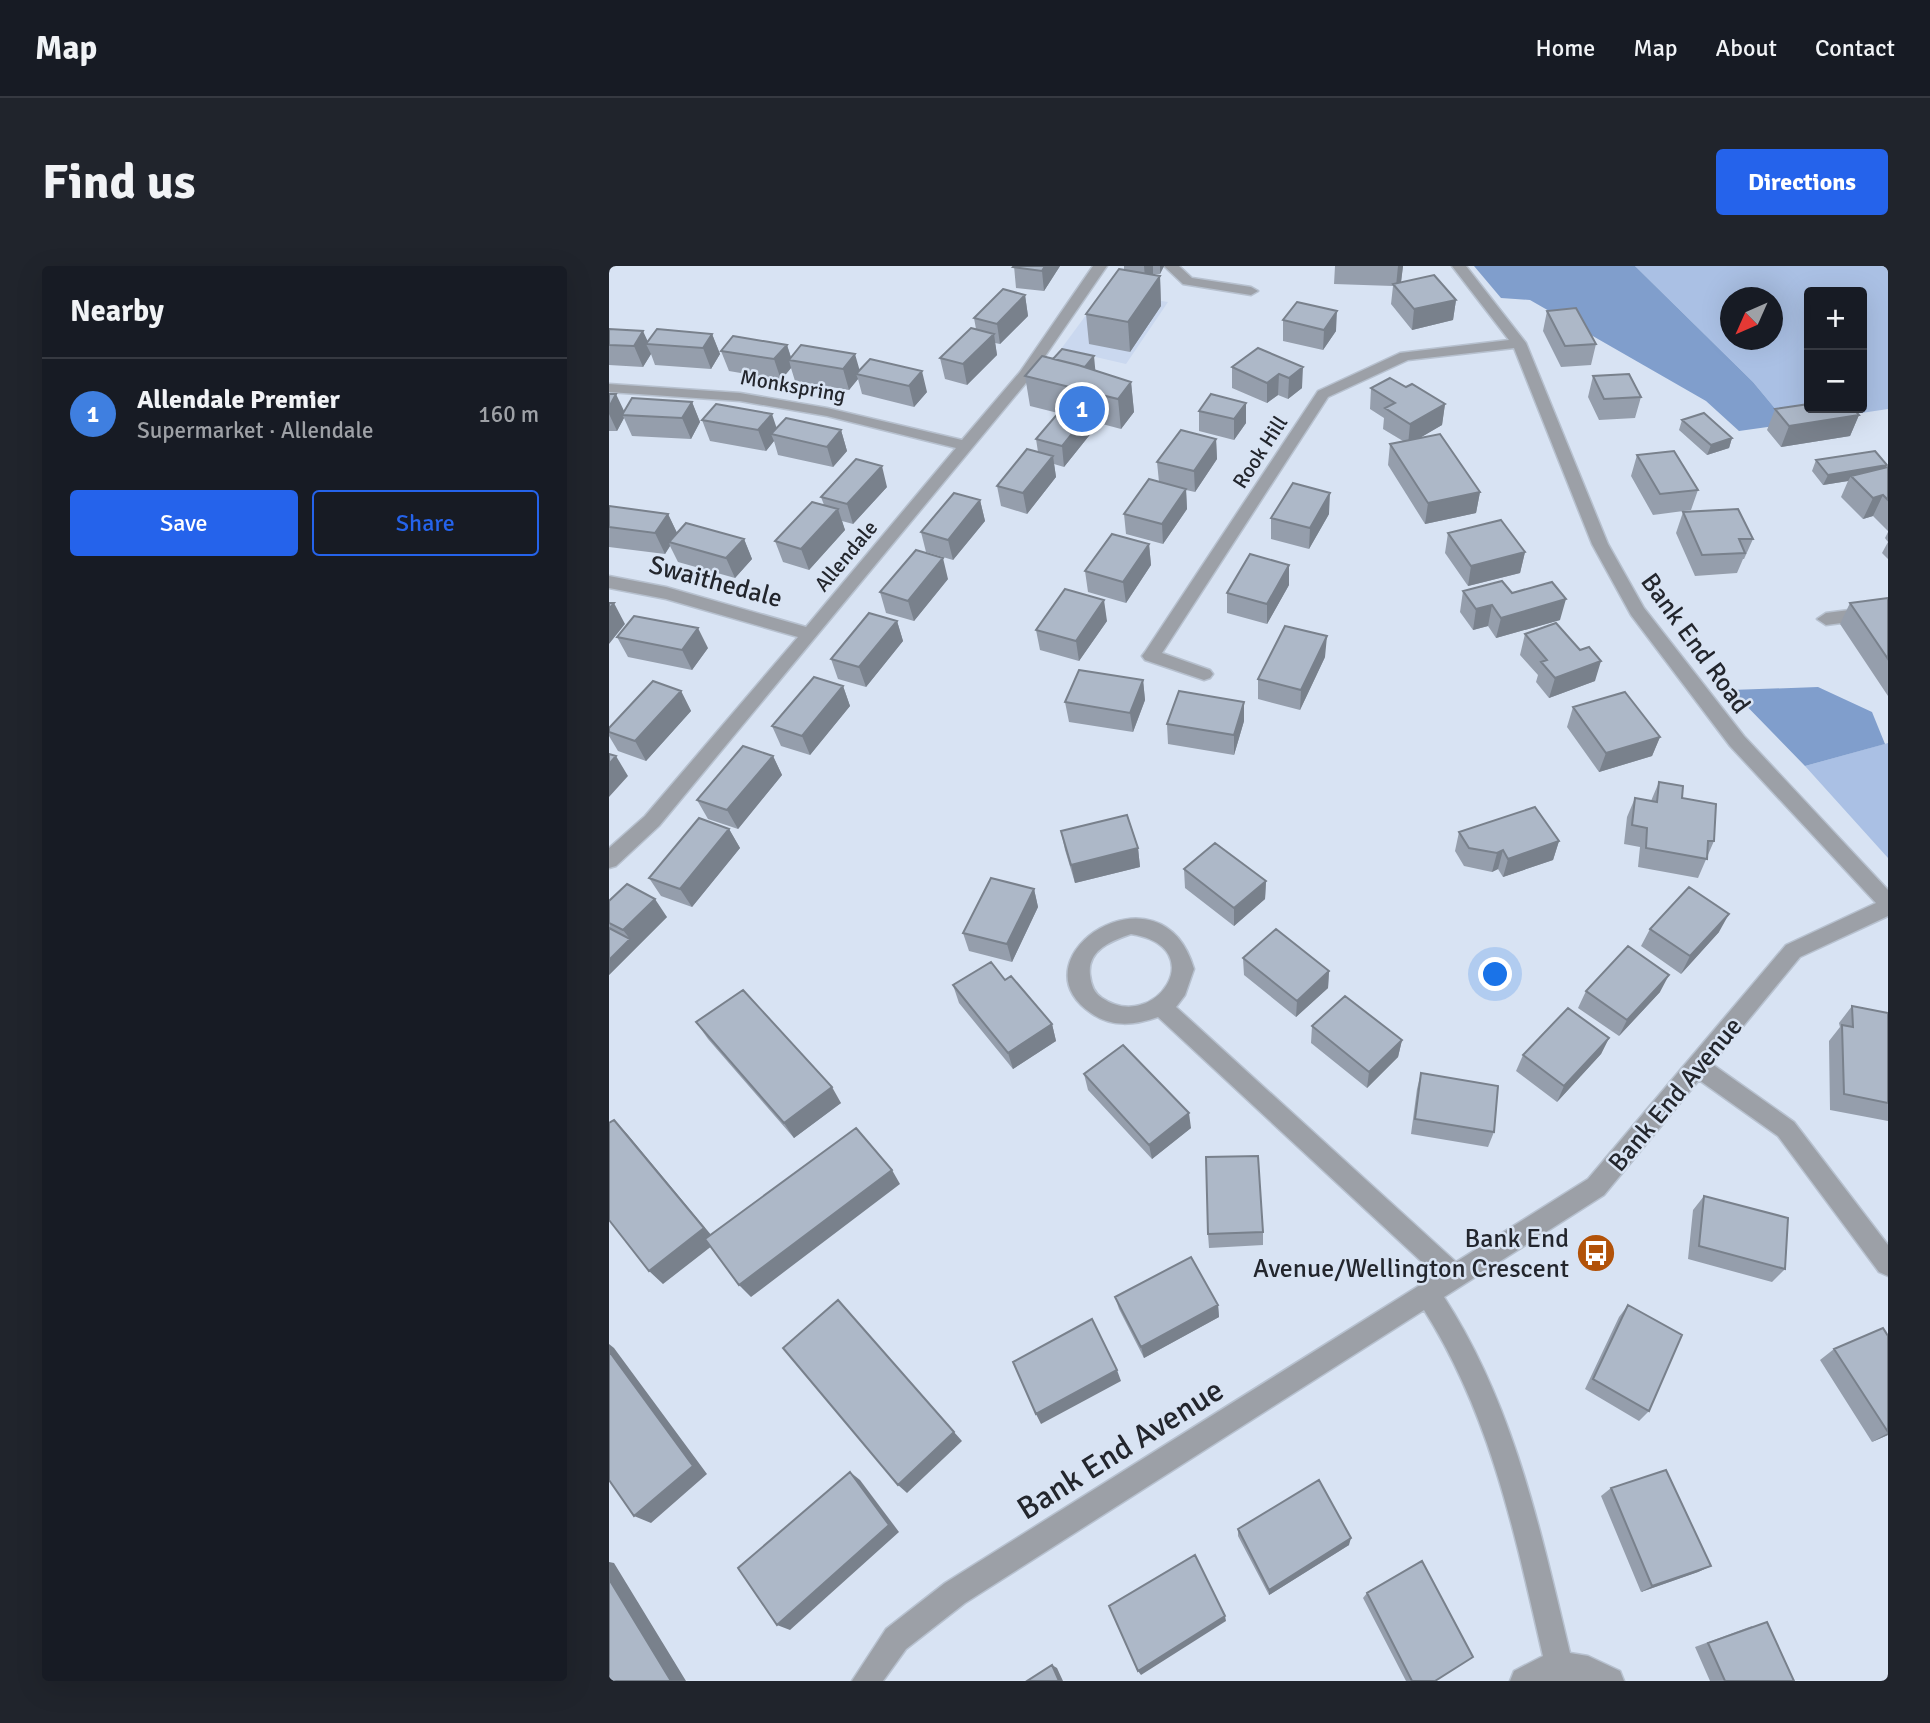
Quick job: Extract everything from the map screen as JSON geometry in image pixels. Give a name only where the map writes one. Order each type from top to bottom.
[{"type":"street","name":"Allendale","points":[[609,860],[652,821],[1025,375],[1100,266]]},
{"type":"street","points":[[1171,266],[1188,281],[1251,291]]},
{"type":"street","name":"Bank End Road","points":[[1459,266],[1518,343],[1600,544],[1637,611],[1737,741],[1888,905]]},
{"type":"street","name":"Rook Hill","points":[[1205,674],[1150,656],[1323,394],[1405,356],[1518,343]]},
{"type":"street","name":"Monkspring","points":[[609,388],[740,397],[827,412],[966,446]]},
{"type":"street","name":"Swaithedale","points":[[609,582],[666,593],[810,634]]},
{"type":"street","points":[[1826,619],[1888,611]]},
{"type":"street","name":"Bank End Avenue","points":[[866,1681],[896,1639],[955,1593],[1596,1187],[1699,1067],[1793,951],[1888,905]]},
{"type":"street","points":[[1131,926],[1162,933],[1174,943],[1181,955],[1184,969],[1174,996],[1161,1007],[1144,1014],[1124,1016],[1106,1013],[1091,1004],[1081,991],[1076,976],[1078,961],[1086,947],[1099,935],[1131,926]]},
{"type":"street","points":[[1161,1007],[1455,1278]]},
{"type":"street","points":[[1699,1067],[1786,1129],[1888,1264]]},
{"type":"street","points":[[1429,1295],[1451,1326],[1496,1420],[1559,1665]]},
{"type":"street","points":[[1524,1681],[1538,1671],[1559,1665],[1585,1668],[1610,1681]]},
{"type":"shaded area","points":[[1474,266],[1635,266],[1753,382],[1788,424],[1739,431],[1706,401],[1530,300],[1501,298]]},
{"type":"shaded area","points":[[1635,266],[1888,266],[1888,409],[1867,412],[1867,287],[1804,287],[1804,413],[1861,413],[1788,424],[1753,382],[1720,350],[1783,350],[1783,287],[1720,287],[1720,350]]},
{"type":"shaded area","points":[[1103,292],[1168,302],[1126,364],[1061,349]]},
{"type":"shaded area","points":[[1818,687],[1872,712],[1885,744],[1805,766],[1731,690]]},
{"type":"shaded area","points":[[1888,743],[1888,858],[1805,766]]},
{"type":"building","points":[[1014,266],[1045,266],[1042,271]]},
{"type":"building","points":[[1119,269],[1160,276],[1128,322],[1086,314]]},
{"type":"building","points":[[1434,275],[1456,300],[1414,309],[1393,284]]},
{"type":"building","points":[[1003,289],[1025,295],[997,324],[974,318]]},
{"type":"building","points":[[1297,302],[1337,311],[1324,330],[1283,320]]},
{"type":"building","points":[[1576,308],[1596,344],[1565,346],[1547,311]]},
{"type":"building","points":[[971,328],[994,334],[963,364],[940,358]]},
{"type":"building","points":[[609,329],[643,331],[634,346],[609,345]]},
{"type":"building","points":[[657,329],[712,334],[703,348],[646,344]]},
{"type":"building","points":[[733,336],[787,345],[774,359],[721,351]]},
{"type":"building","points":[[801,345],[855,354],[843,369],[789,360]]},
{"type":"building","points":[[1258,348],[1303,367],[1289,378],[1279,374],[1267,383],[1232,367]]},
{"type":"building","points":[[1062,349],[1094,356],[1085,367],[1053,359]]},
{"type":"building","points":[[1042,356],[1131,382],[1118,399],[1025,376]]},
{"type":"building","points":[[870,359],[922,371],[909,386],[856,374]]},
{"type":"building","points":[[1629,374],[1641,397],[1604,399],[1593,376]]},
{"type":"building","points":[[1390,378],[1406,387],[1412,384],[1445,404],[1410,424],[1385,408],[1395,403],[1371,388]]},
{"type":"building","points":[[609,394],[616,394],[609,407]]},
{"type":"building","points":[[1211,394],[1246,403],[1234,419],[1199,411]]},
{"type":"building","points":[[632,398],[692,402],[682,418],[622,415]]},
{"type":"building","points":[[716,404],[772,414],[758,430],[702,420]]},
{"type":"building","points":[[1065,405],[1090,411],[1062,446],[1036,439]]},
{"type":"building","points":[[1804,405],[1804,413],[1859,415],[1789,426],[1775,409]]},
{"type":"building","points":[[1704,413],[1732,438],[1711,445],[1682,420]]},
{"type":"building","points":[[786,418],[841,430],[827,447],[771,434]]},
{"type":"building","points":[[1181,430],[1216,439],[1194,471],[1157,462]]},
{"type":"building","points":[[1440,434],[1480,492],[1428,503],[1390,444]]},
{"type":"building","points":[[1027,449],[1053,456],[1023,493],[997,486]]},
{"type":"building","points":[[1674,451],[1698,490],[1660,494],[1637,455]]},
{"type":"building","points":[[1875,451],[1887,465],[1828,475],[1816,460]]},
{"type":"building","points":[[856,459],[882,466],[847,504],[821,497]]},
{"type":"building","points":[[1888,467],[1888,500],[1883,495],[1873,498],[1851,476]]},
{"type":"building","points":[[1149,479],[1186,489],[1162,524],[1124,514]]},
{"type":"building","points":[[1293,483],[1330,493],[1310,528],[1271,518]]},
{"type":"building","points":[[954,493],[980,500],[948,540],[921,532]]},
{"type":"building","points":[[812,502],[838,509],[801,549],[775,541]]},
{"type":"building","points":[[609,506],[668,514],[655,533],[609,527]]},
{"type":"building","points":[[1738,509],[1753,539],[1739,539],[1745,553],[1702,555],[1683,512]]},
{"type":"building","points":[[1501,520],[1525,552],[1471,566],[1448,533]]},
{"type":"building","points":[[686,523],[744,539],[726,558],[669,542]]},
{"type":"building","points":[[1112,534],[1149,544],[1123,582],[1085,571]]},
{"type":"building","points":[[916,550],[943,558],[908,601],[880,592]]},
{"type":"building","points":[[1250,554],[1289,565],[1267,604],[1227,593]]},
{"type":"building","points":[[1502,581],[1512,593],[1552,582],[1566,599],[1501,618],[1492,605],[1476,609],[1463,591]]},
{"type":"building","points":[[1065,589],[1104,600],[1076,641],[1036,630]]},
{"type":"building","points":[[1888,598],[1888,659],[1850,603]]},
{"type":"building","points":[[869,613],[897,621],[859,667],[831,659]]},
{"type":"building","points":[[634,616],[698,628],[682,650],[617,637]]},
{"type":"building","points":[[1556,623],[1580,650],[1589,647],[1601,661],[1555,678],[1541,662],[1547,660],[1525,634]]},
{"type":"building","points":[[1285,626],[1327,636],[1301,690],[1258,679]]},
{"type":"building","points":[[1079,670],[1143,680],[1130,713],[1065,702]]},
{"type":"building","points":[[814,677],[843,686],[802,736],[772,726]]},
{"type":"building","points":[[653,681],[681,691],[635,741],[609,732],[609,728]]},
{"type":"building","points":[[1179,691],[1244,702],[1234,735],[1167,724]]},
{"type":"building","points":[[1625,692],[1660,737],[1606,753],[1573,707]]},
{"type":"building","points":[[743,746],[773,756],[727,810],[697,800]]},
{"type":"building","points":[[609,754],[616,756],[609,764]]},
{"type":"building","points":[[1659,782],[1683,786],[1682,798],[1716,804],[1714,841],[1708,841],[1707,859],[1646,848],[1647,828],[1632,825],[1635,798],[1657,802]]},
{"type":"building","points":[[1535,807],[1559,841],[1508,859],[1503,850],[1497,853],[1469,848],[1459,832]]},
{"type":"building","points":[[1127,815],[1138,848],[1071,865],[1061,831]]},
{"type":"building","points":[[699,818],[729,829],[680,889],[649,878]]},
{"type":"building","points":[[1215,843],[1266,881],[1234,908],[1184,869]]},
{"type":"building","points":[[991,878],[1034,889],[1007,944],[963,933]]},
{"type":"building","points":[[627,884],[655,899],[623,930],[609,923],[609,901]]},
{"type":"building","points":[[1689,887],[1729,914],[1690,956],[1650,929]]},
{"type":"building","points":[[609,928],[630,939],[609,960]]},
{"type":"building","points":[[1276,929],[1329,971],[1297,1001],[1243,958]]},
{"type":"building","points":[[1628,946],[1669,975],[1627,1020],[1586,991]]},
{"type":"building","points":[[991,962],[1005,980],[1011,976],[1052,1024],[1008,1053],[953,985]]},
{"type":"building","points":[[743,990],[832,1087],[784,1123],[696,1022]]},
{"type":"building","points":[[1345,996],[1402,1040],[1369,1072],[1312,1026]]},
{"type":"building","points":[[1852,1006],[1888,1013],[1888,1103],[1844,1094],[1842,1025],[1853,1027]]},
{"type":"building","points":[[1568,1008],[1609,1038],[1564,1086],[1523,1055]]},
{"type":"building","points":[[1123,1045],[1189,1113],[1149,1145],[1084,1074]]},
{"type":"building","points":[[1421,1073],[1498,1086],[1494,1132],[1415,1119]]},
{"type":"building","points":[[614,1120],[704,1228],[649,1271],[609,1220],[609,1123]]},
{"type":"building","points":[[856,1128],[892,1170],[739,1285],[705,1239]]},
{"type":"building","points":[[1258,1156],[1263,1232],[1208,1234],[1206,1157]]},
{"type":"building","points":[[1704,1196],[1788,1218],[1785,1269],[1699,1246]]},
{"type":"building","points":[[1191,1257],[1218,1305],[1141,1347],[1115,1297]]},
{"type":"building","points":[[838,1300],[954,1432],[898,1485],[783,1348]]},
{"type":"building","points":[[1628,1305],[1682,1335],[1649,1411],[1593,1379]]},
{"type":"building","points":[[1092,1319],[1117,1370],[1036,1414],[1013,1362]]},
{"type":"building","points":[[1883,1328],[1888,1336],[1888,1432],[1834,1349]]},
{"type":"building","points":[[609,1351],[693,1466],[634,1516],[609,1480]]},
{"type":"building","points":[[1666,1470],[1711,1566],[1652,1586],[1611,1488]]},
{"type":"building","points":[[850,1472],[889,1525],[777,1625],[738,1568]]},
{"type":"building","points":[[1319,1480],[1351,1538],[1269,1590],[1238,1529]]},
{"type":"building","points":[[1195,1555],[1225,1616],[1138,1671],[1109,1606]]},
{"type":"building","points":[[1422,1561],[1473,1657],[1435,1681],[1412,1681],[1367,1593]]},
{"type":"building","points":[[609,1579],[671,1681],[609,1681]]},
{"type":"building","points":[[1767,1622],[1794,1681],[1725,1681],[1708,1643]]},
{"type":"building","points":[[1052,1665],[1059,1681],[1027,1681]]},
{"type":"place","name":"Allendale Premier","points":[[1082,409]]},
{"type":"place","name":"Bank End Avenue/Wellington Crescent","points":[[1596,1253]]}]
